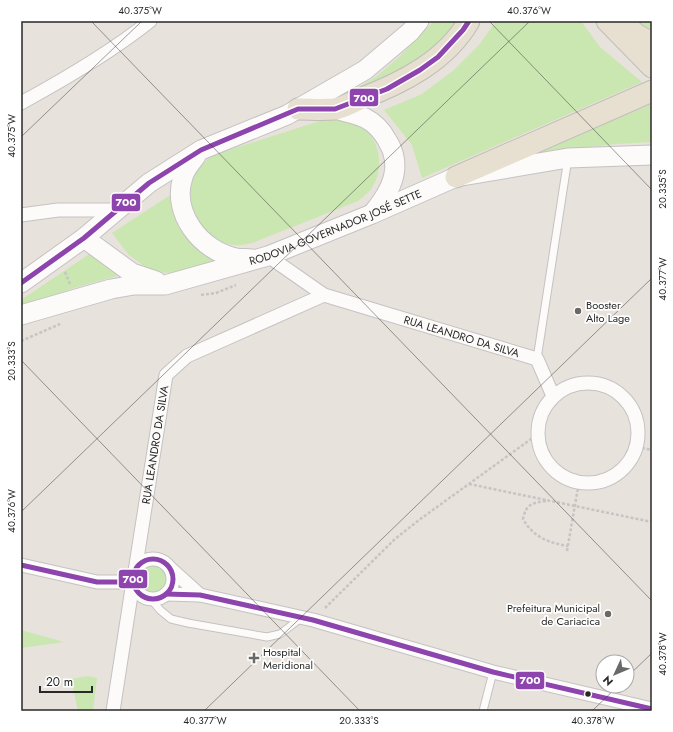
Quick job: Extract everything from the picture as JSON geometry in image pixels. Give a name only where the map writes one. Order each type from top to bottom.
[{"type":"main road","points":[[21,283],[84,238],[149,183],[200,150],[298,109],[365,70],[410,32],[419,21]]},
{"type":"main road","points":[[335,109],[387,89],[420,70],[438,57],[452,44],[464,30],[469,21]]},
{"type":"main road","points":[[607,21],[652,67]]},
{"type":"main road","points":[[622,21],[646,40],[652,42]]},
{"type":"main road","points":[[456,177],[652,91]]},
{"type":"main road","points":[[298,109],[335,109],[364,118],[374,124],[383,134],[392,147],[396,162],[394,178],[382,202],[372,214]]},
{"type":"main road","points":[[200,150],[183,176],[180,187],[180,200],[187,221],[201,239],[210,247],[221,252],[236,258],[253,259],[268,256]]},
{"type":"main road","name":"RODOVIA GOVERNADOR JOSÉ SETTE","points":[[21,315],[111,289],[134,285],[165,285],[268,256],[372,214],[456,177],[568,158],[652,155]]},
{"type":"main road","points":[[84,238],[132,272],[165,285]]},
{"type":"street","points":[[21,103],[72,73],[139,30],[150,21]]},
{"type":"street","points":[[21,215],[58,210],[116,210]]},
{"type":"street","name":"RUA LEANDRO DA SILVA","points":[[268,256],[324,295],[537,359]]},
{"type":"street","name":"RUA LEANDRO DA SILVA","points":[[113,711],[166,374],[187,356],[324,295]]},
{"type":"street","points":[[537,359],[553,396]]},
{"type":"street","points":[[586,382],[602,384],[616,391],[627,401],[636,415],[639,431],[637,446],[630,461],[620,472],[606,480],[591,483],[580,482],[560,474],[549,464],[541,450],[538,434],[540,419],[546,404],[553,396],[571,385],[586,382]]},
{"type":"street","points":[[140,535],[152,555],[166,564],[200,595]]},
{"type":"street","points":[[147,560],[158,560],[166,564],[173,579],[170,590],[160,598],[147,598],[139,592],[134,576],[142,562],[147,560]]},
{"type":"street","points":[[21,566],[97,582],[134,576]]},
{"type":"street","points":[[166,594],[200,595],[307,619],[493,672],[652,709]]},
{"type":"lane","points":[[537,359],[568,158]]},
{"type":"lane","points":[[151,599],[160,610],[171,619],[267,637],[280,634],[307,619]]},
{"type":"lane","points":[[483,711],[493,672]]},
{"type":"path","points":[[307,619],[373,563],[395,539],[538,434]]},
{"type":"path","points":[[637,446],[652,450]]},
{"type":"path","points":[[567,551],[580,482]]},
{"type":"path","points":[[469,484],[652,522]]},
{"type":"path","points":[[549,500],[528,506],[523,520],[539,538],[568,546]]},
{"type":"green space","points":[[434,21],[460,21],[418,65],[339,99],[377,76],[399,57]]},
{"type":"green space","points":[[496,21],[581,21],[600,47],[642,82],[422,178],[412,145],[384,110],[422,94],[454,70],[479,45]]},
{"type":"green space","points":[[632,21],[652,21],[652,36]]},
{"type":"green space","points":[[652,104],[652,142],[616,144],[537,153],[598,126]]},
{"type":"green space","points":[[333,118],[354,122],[369,133],[374,141],[379,159],[379,168],[373,186],[367,194],[358,201],[252,243],[231,245],[217,240],[208,234],[195,216],[191,194],[192,183],[196,172],[204,163],[213,155]]},
{"type":"green space","points":[[175,192],[223,263],[176,273],[152,272],[128,254],[112,233]]},
{"type":"green space","points":[[91,253],[120,275],[74,288],[21,308],[21,300]]},
{"type":"green space","points":[[153,560],[163,563],[169,569],[172,579],[169,589],[163,595],[153,598],[143,595],[137,589],[134,579],[137,569],[143,563]]},
{"type":"green space","points":[[21,630],[64,642],[21,648]]},
{"type":"green space","points":[[88,676],[97,678],[93,711],[78,711],[71,679]]},
{"type":"transit line","name":"700","points":[[21,283],[84,238],[149,183],[201,150],[298,109],[335,109],[387,89],[420,70],[438,57],[463,30],[469,21]]},
{"type":"transit line","name":"700","points":[[153,559],[161,561],[167,565],[171,571],[173,579],[171,587],[167,593],[161,597],[153,599],[145,597],[139,593],[135,587],[133,579],[135,571],[139,565],[145,561],[153,559]]},
{"type":"transit line","name":"700","points":[[21,565],[97,582],[133,582]]},
{"type":"transit line","name":"700","points":[[166,594],[200,595],[313,620],[493,672],[652,709]]},
{"type":"place","name":"Booster Alto Lage","points":[[578,311]]},
{"type":"place","name":"Prefeitura Municipal de Cariacica","points":[[608,614]]},
{"type":"place","name":"Hospital Meridional","points":[[254,658]]}]
